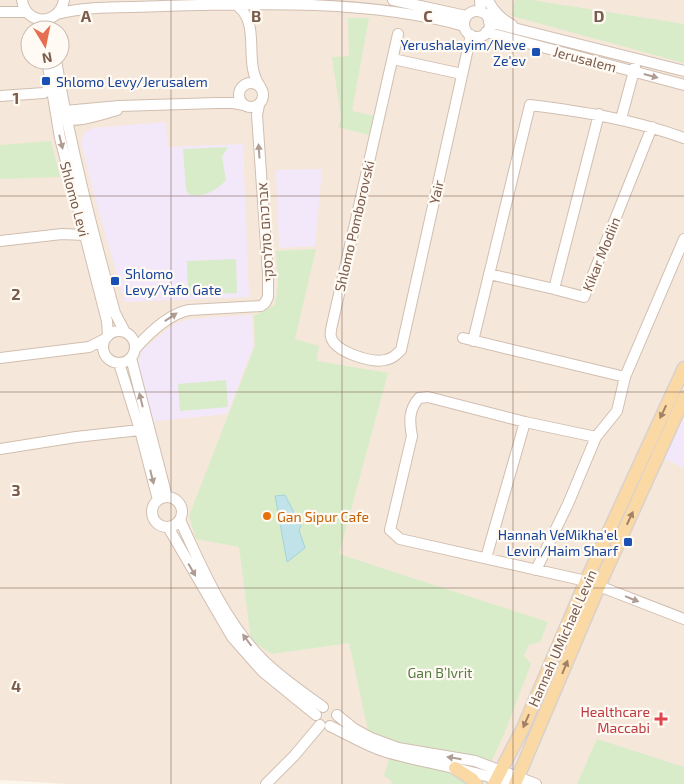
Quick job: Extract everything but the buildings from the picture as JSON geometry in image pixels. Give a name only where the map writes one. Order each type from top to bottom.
[{"type":"main road","name":"Hannah UMichael Levin","points":[[498,778],[523,728],[586,581],[684,368]]},
{"type":"main road","name":"Hannah UMichael Levin","points":[[515,782],[599,586],[684,398]]},
{"type":"main road","points":[[455,768],[472,778],[476,784]]},
{"type":"street","points":[[22,0],[36,20]]},
{"type":"street","points":[[54,20],[64,0]]},
{"type":"street","points":[[393,0],[471,16]]},
{"type":"street","points":[[471,16],[472,0]]},
{"type":"street","points":[[0,12],[31,15],[44,20],[55,15],[84,9],[268,3],[369,6],[448,20],[471,16],[486,14],[487,27],[477,36],[471,35],[466,31],[471,16],[480,0]]},
{"type":"street","points":[[488,0],[492,9],[505,21],[527,32]]},
{"type":"street","points":[[250,24],[258,9],[268,3]]},
{"type":"street","points":[[62,116],[138,105],[218,102],[233,103],[252,108],[259,105],[264,94],[257,82],[251,51],[250,24],[244,11],[235,4]]},
{"type":"street","name":"Jerusalem","points":[[487,27],[527,32],[684,71]]},
{"type":"street","name":"Jerusalem","points":[[487,27],[634,72],[684,85]]},
{"type":"street","name":"Shlomo Pomborovski","points":[[398,34],[331,336],[336,345],[349,354],[378,361],[395,357],[401,350]]},
{"type":"street","name":"Yair","points":[[401,350],[471,35]]},
{"type":"street","points":[[244,106],[239,99],[251,51]]},
{"type":"street","points":[[393,59],[462,74]]},
{"type":"street","points":[[621,119],[638,60]]},
{"type":"street","name":"Shlomo Levi","points":[[48,70],[51,88],[62,116],[115,313],[125,332]]},
{"type":"street","name":"Shlomo Levi","points":[[57,70],[62,116],[84,231],[108,321],[106,338]]},
{"type":"street","points":[[218,102],[253,83],[260,86]]},
{"type":"street","points":[[0,96],[44,93],[51,88]]},
{"type":"street","name":"אברכהם סולרסקי","points":[[133,354],[142,341],[178,312],[261,306],[265,303],[268,297],[268,269],[257,115],[259,105]]},
{"type":"street","points":[[625,378],[468,339],[489,274],[530,105],[599,114],[652,127],[684,138]]},
{"type":"street","points":[[489,274],[554,289],[599,114]]},
{"type":"street","name":"Kikar Modiin","points":[[554,289],[584,297],[652,127]]},
{"type":"street","points":[[0,241],[84,231]]},
{"type":"street","points":[[536,570],[572,496],[596,437],[617,411],[625,378],[684,239]]},
{"type":"street","points":[[0,358],[94,346],[114,332],[125,332],[134,341],[133,354],[163,499]]},
{"type":"street","points":[[106,338],[103,348],[107,357]]},
{"type":"street","points":[[70,350],[99,354],[119,363],[124,362],[133,354]]},
{"type":"street","points":[[119,363],[163,499]]},
{"type":"street","points":[[596,437],[525,422],[428,397],[419,398],[414,404],[409,420],[412,436],[390,530],[400,539],[586,581],[684,619]]},
{"type":"street","points":[[486,558],[525,422]]},
{"type":"street","points":[[0,449],[76,437],[140,430]]},
{"type":"street","points":[[172,498],[180,505],[182,515],[180,520],[173,526],[159,525],[153,518],[153,508],[163,499],[172,498]]},
{"type":"street","points":[[180,520],[211,585],[248,642],[262,659],[288,682],[322,718],[336,722],[337,715]]},
{"type":"street","points":[[168,527],[232,637],[262,671],[322,718],[364,744],[384,752],[515,782],[536,784]]},
{"type":"street","points":[[266,784],[291,759],[332,707],[337,715],[353,728],[371,738],[398,748],[475,761],[498,778]]},
{"type":"shaded area","points":[[0,0],[684,0],[684,784],[68,784],[0,780]]},
{"type":"shaded area","points":[[166,122],[168,147],[243,144],[249,297],[125,302],[81,142],[84,133],[93,128]]},
{"type":"shaded area","points":[[322,169],[315,246],[279,248],[276,170]]},
{"type":"shaded area","points":[[252,315],[253,347],[227,414],[149,422],[136,371],[142,350],[174,324],[189,319]]},
{"type":"shaded area","points":[[684,415],[684,468],[665,459]]},
{"type":"green space","points":[[515,0],[532,0],[684,24],[684,63],[512,16]]},
{"type":"green space","points":[[348,18],[369,18],[352,111],[375,116],[369,135],[338,127],[341,118],[332,57],[349,56]]},
{"type":"green space","points":[[51,141],[60,177],[0,179],[0,145]]},
{"type":"green space","points":[[228,147],[222,157],[226,180],[209,193],[189,194],[186,190],[183,149]]},
{"type":"green space","name":"Gan B’Ivrit","points":[[316,249],[295,339],[319,346],[317,361],[388,373],[339,554],[548,622],[540,642],[529,645],[524,656],[531,664],[504,734],[481,784],[392,784],[391,780],[384,776],[393,744],[368,731],[349,643],[272,654],[251,640],[239,547],[196,539],[189,516],[255,346],[254,316],[275,305],[278,283],[276,251]]},
{"type":"green space","points":[[236,259],[237,293],[188,295],[187,261]]},
{"type":"green space","points":[[226,380],[228,407],[180,411],[178,384]]},
{"type":"green space","points":[[597,739],[684,767],[684,784],[577,784]]},
{"type":"water","points":[[285,495],[301,526],[299,530],[305,548],[287,562],[275,496]]},
{"type":"place","name":"Yerushalayim/Neve Ze'ev","points":[[536,52]]},
{"type":"place","name":"Shlomo Levy/Jerusalem","points":[[46,81]]},
{"type":"place","name":"Shlomo Levy/Yafo Gate","points":[[115,281]]},
{"type":"place","name":"Gan Sipur Cafe","points":[[267,516]]},
{"type":"place","name":"Hannah VeMikha'el Levin/Haim Sharf","points":[[628,542]]},
{"type":"place","name":"Healthcare Maccabi","points":[[661,719]]}]
